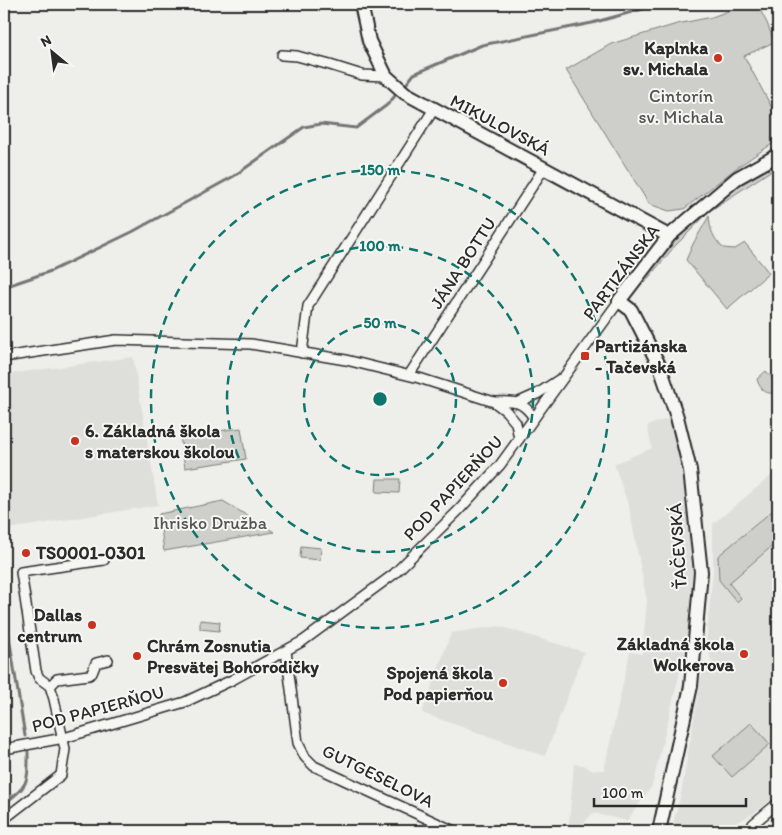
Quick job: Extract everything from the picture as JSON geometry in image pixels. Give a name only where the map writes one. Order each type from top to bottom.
[{"type":"street","name":"MIKULOVSKÁ","points":[[361,4],[369,41],[386,76],[405,93],[669,236]]},
{"type":"street","points":[[282,55],[297,56],[330,64],[362,75],[386,76]]},
{"type":"street","points":[[302,353],[308,306],[434,109]]},
{"type":"street","name":"PARTIZÁNSKA","points":[[519,439],[619,301],[669,236],[737,178],[778,155]]},
{"type":"street","name":"JÁNA BOTTU","points":[[409,375],[544,168]]},
{"type":"street","name":"ŤAČEVSKÁ","points":[[619,301],[631,310],[660,366],[677,417],[690,470],[701,572],[691,686],[659,831]]},
{"type":"street","name":"POD PAPIERŇOU","points":[[4,357],[116,340],[251,344],[346,360],[409,375],[494,402],[506,411],[516,423],[519,439],[500,465],[471,497],[394,574],[303,641],[232,680],[185,702],[64,738],[4,749]]},
{"type":"street","points":[[494,402],[519,402],[537,394],[567,374]]},
{"type":"street","points":[[519,402],[526,407],[534,418]]},
{"type":"street","points":[[4,818],[61,775],[65,749],[64,738],[50,686],[39,678],[36,671],[21,572],[104,560]]},
{"type":"street","name":"GUTGESELOVA","points":[[286,651],[298,743],[305,757],[314,766],[454,831]]},
{"type":"street","points":[[50,686],[57,679],[89,675],[92,673],[96,663],[108,660]]},
{"type":"street","points":[[750,831],[753,824],[778,803]]},
{"type":"shaded area","name":"6. Základná škola s materskou školou","points":[[133,357],[158,505],[8,529],[4,511],[4,377],[8,374]]},
{"type":"shaded area","points":[[669,418],[678,450],[689,527],[692,570],[688,639],[652,786],[627,821],[593,813],[582,825],[569,824],[574,764],[584,765],[591,770],[604,770],[630,652],[642,654],[647,601],[629,507],[614,464],[652,448],[647,426]]},
{"type":"shaded area","name":"Základná škola Wolkerova","points":[[778,470],[778,794],[753,814],[720,831],[671,831],[681,794],[702,673],[713,666],[706,642],[713,570],[713,524]]},
{"type":"shaded area","name":"Spojená škola Pod papierňou","points":[[499,626],[584,652],[545,756],[422,713],[451,633]]},
{"type":"green space","name":"Cintorín sv. Michala","points":[[747,4],[758,6],[774,42],[744,56],[778,119],[778,140],[739,166],[684,209],[669,211],[649,204],[566,70],[611,44],[677,24],[712,17]]},
{"type":"green space","points":[[778,160],[778,166],[711,210],[727,194]]},
{"type":"green space","points":[[704,213],[704,217],[674,247],[645,282],[641,279],[671,244]]},
{"type":"green space","points":[[709,216],[713,234],[723,248],[735,249],[745,243],[769,273],[727,309],[686,260]]},
{"type":"green space","points":[[766,371],[778,385],[778,392],[767,393],[760,386],[757,379]]},
{"type":"green space","points":[[241,428],[246,459],[185,468],[180,436]]},
{"type":"green space","points":[[377,479],[400,479],[399,493],[376,492]]},
{"type":"green space","name":"Ihrisko Družba","points":[[223,501],[274,532],[164,551],[159,514]]},
{"type":"green space","points":[[778,506],[778,541],[729,583],[741,598],[737,602],[719,580],[718,556]]},
{"type":"green space","points":[[301,546],[321,548],[320,560],[300,558]]},
{"type":"green space","points":[[200,620],[220,622],[219,631],[200,629]]},
{"type":"green space","points":[[751,723],[770,744],[732,777],[713,756]]},
{"type":"waterway","points":[[407,83],[414,74],[482,45],[592,23],[661,4]]},
{"type":"waterway","points":[[4,287],[51,271],[132,232],[234,176],[304,127],[321,124],[356,128],[387,105],[395,96]]},
{"type":"waterway","points":[[4,606],[25,736]]},
{"type":"waterway","points":[[4,804],[25,783],[28,771],[28,752]]},
{"type":"place","name":"Kaplnka sv. Michala","points":[[718,58]]},
{"type":"place","name":"Partizánska - Tačevská","points":[[585,356]]},
{"type":"place","name":"6. Základná škola s materskou školou","points":[[75,441]]},
{"type":"place","name":"TS0001-0301","points":[[26,553]]},
{"type":"place","name":"Dallas centrum","points":[[92,625]]},
{"type":"place","name":"Základná škola Wolkerova","points":[[744,654]]},
{"type":"place","name":"Chrám Zosnutia Presvätej Bohorodičky","points":[[137,656]]},
{"type":"place","name":"Spojená škola Pod papierňou","points":[[503,683]]}]
